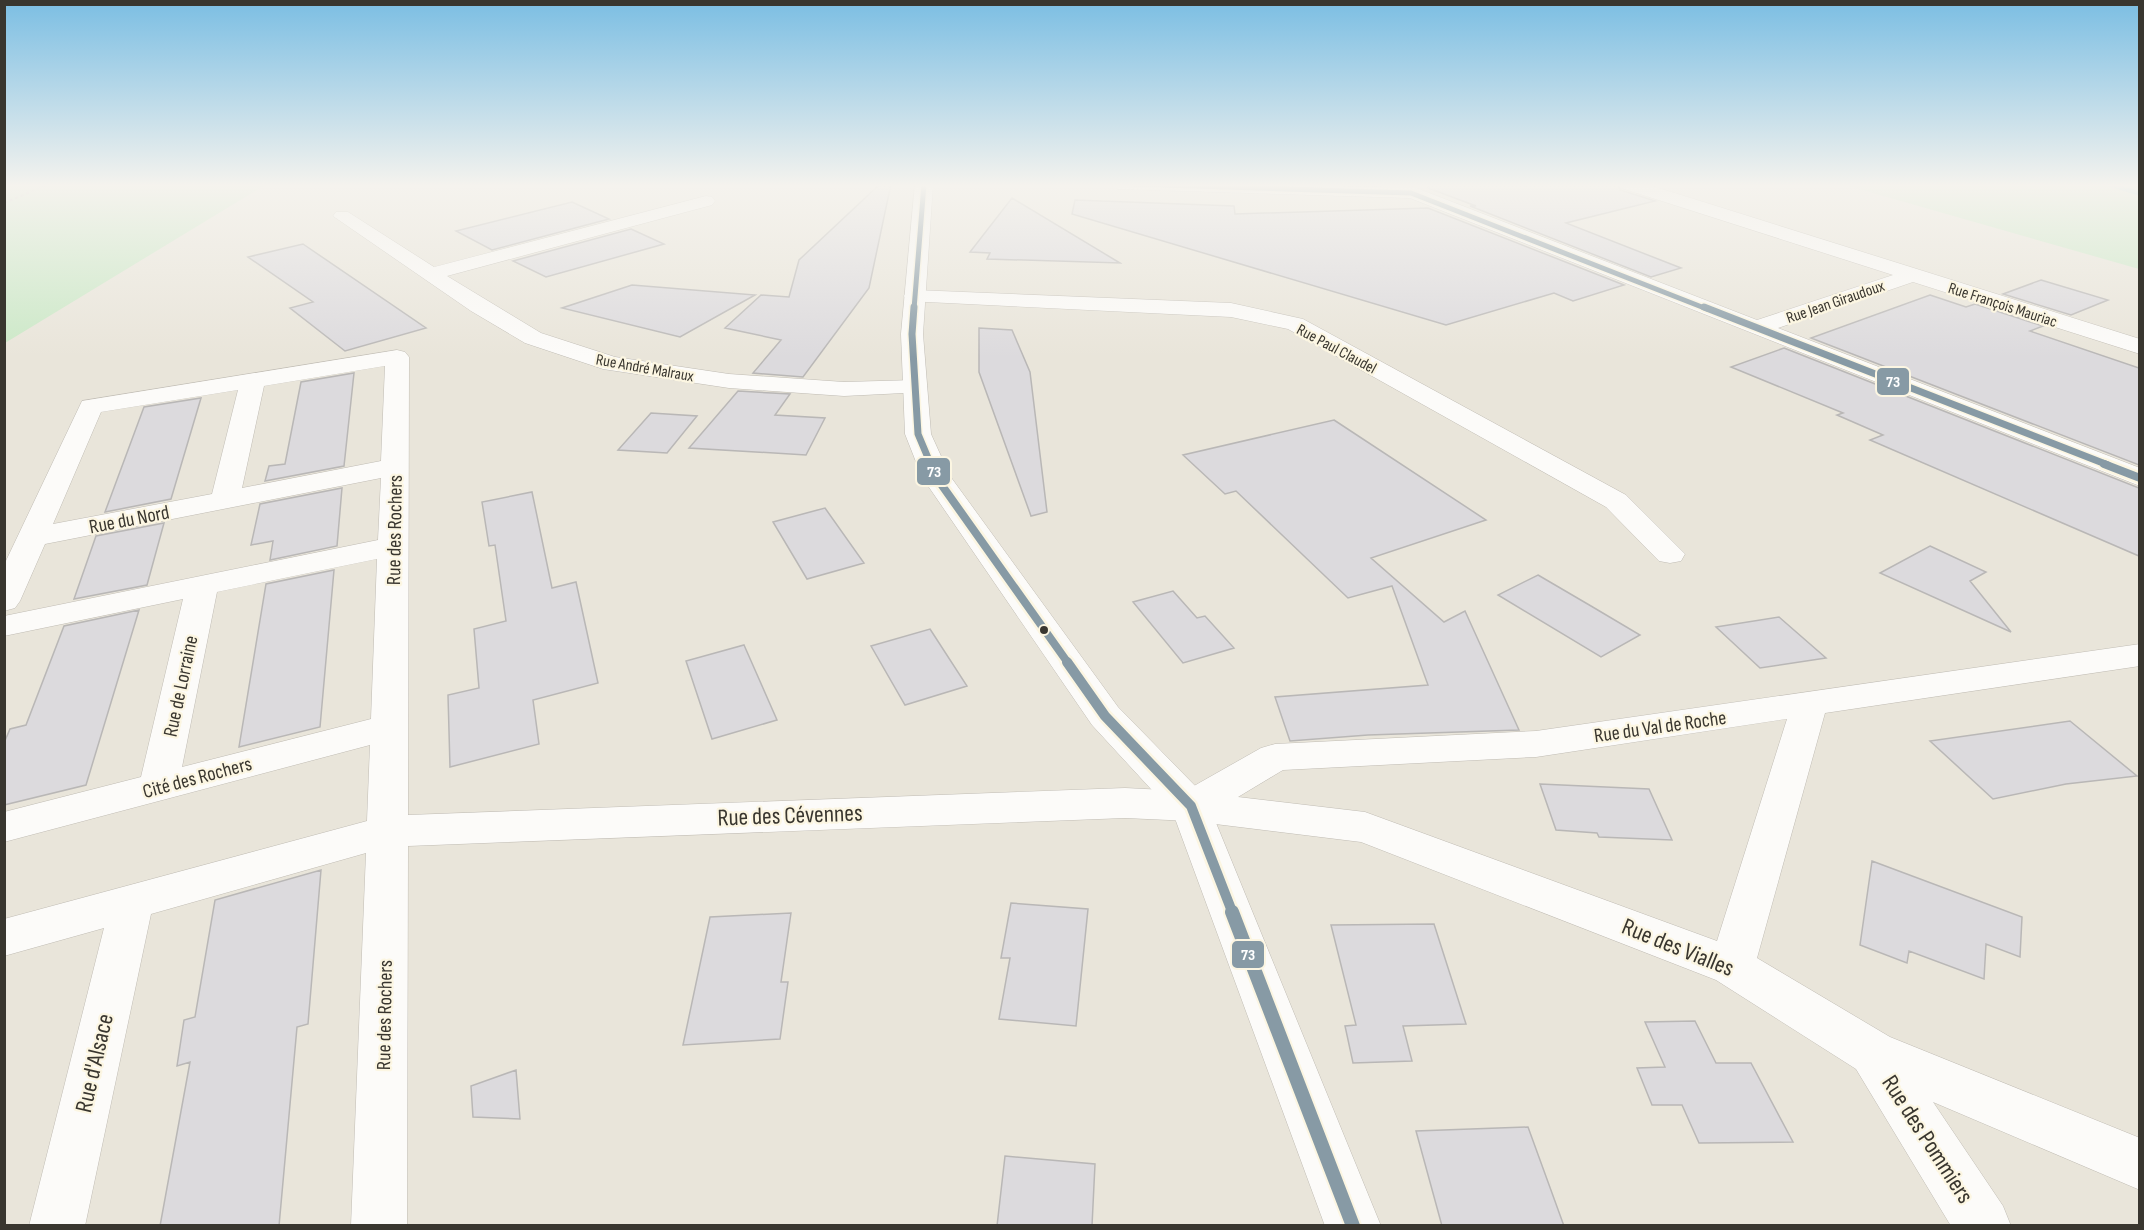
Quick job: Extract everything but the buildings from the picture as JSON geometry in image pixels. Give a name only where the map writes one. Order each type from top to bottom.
[{"type":"street","name":"Rue André Malraux","points":[[381,241],[532,338],[611,364],[740,382],[844,389],[915,387]]},
{"type":"street","points":[[431,274],[554,241]]},
{"type":"street","points":[[919,241],[912,334],[918,434],[936,477],[1105,716],[1191,806],[1353,1226]]},
{"type":"street","points":[[1535,241],[2139,478]]},
{"type":"street","name":"Rue François Mauriac","points":[[1807,241],[2139,347]]},
{"type":"street","name":"Rue Jean Giraudoux","points":[[1757,328],[1913,275]]},
{"type":"street","name":"Rue Paul Claudel","points":[[915,296],[1231,310],[1295,324],[1616,501],[1670,554]]},
{"type":"street","name":"Rue des Rochers","points":[[4,601],[91,406],[398,357],[379,1226]]},
{"type":"street","points":[[225,500],[253,380]]},
{"type":"street","name":"Rue du Nord","points":[[32,537],[395,467]]},
{"type":"street","points":[[4,626],[394,546]]},
{"type":"street","name":"Rue de Lorraine","points":[[158,787],[202,585]]},
{"type":"street","name":"Rue du Val de Roche","points":[[1191,806],[1275,757],[1536,744],[2139,655]]},
{"type":"street","points":[[1732,966],[1810,704]]},
{"type":"street","name":"Cité des Rochers","points":[[4,827],[390,727]]},
{"type":"street","name":"Rue des Cévennes","points":[[4,938],[388,831],[1125,803],[1191,806]]},
{"type":"street","name":"Rue des Vialles","points":[[1191,806],[1365,827],[1732,966],[1873,1053],[2139,1164]]},
{"type":"street","name":"Rue d'Alsace","points":[[57,1226],[132,901]]},
{"type":"street","name":"Rue des Pommiers","points":[[1873,1053],[1983,1226]]},
{"type":"green space","points":[[4,241],[172,241],[5,343]]},
{"type":"green space","points":[[2042,241],[2139,241],[2139,269]]},
{"type":"transit line","name":"73","points":[[919,241],[912,334],[918,434],[936,477],[1105,716],[1191,806],[1353,1226]]},
{"type":"transit line","name":"73","points":[[1535,241],[2140,478]]}]
